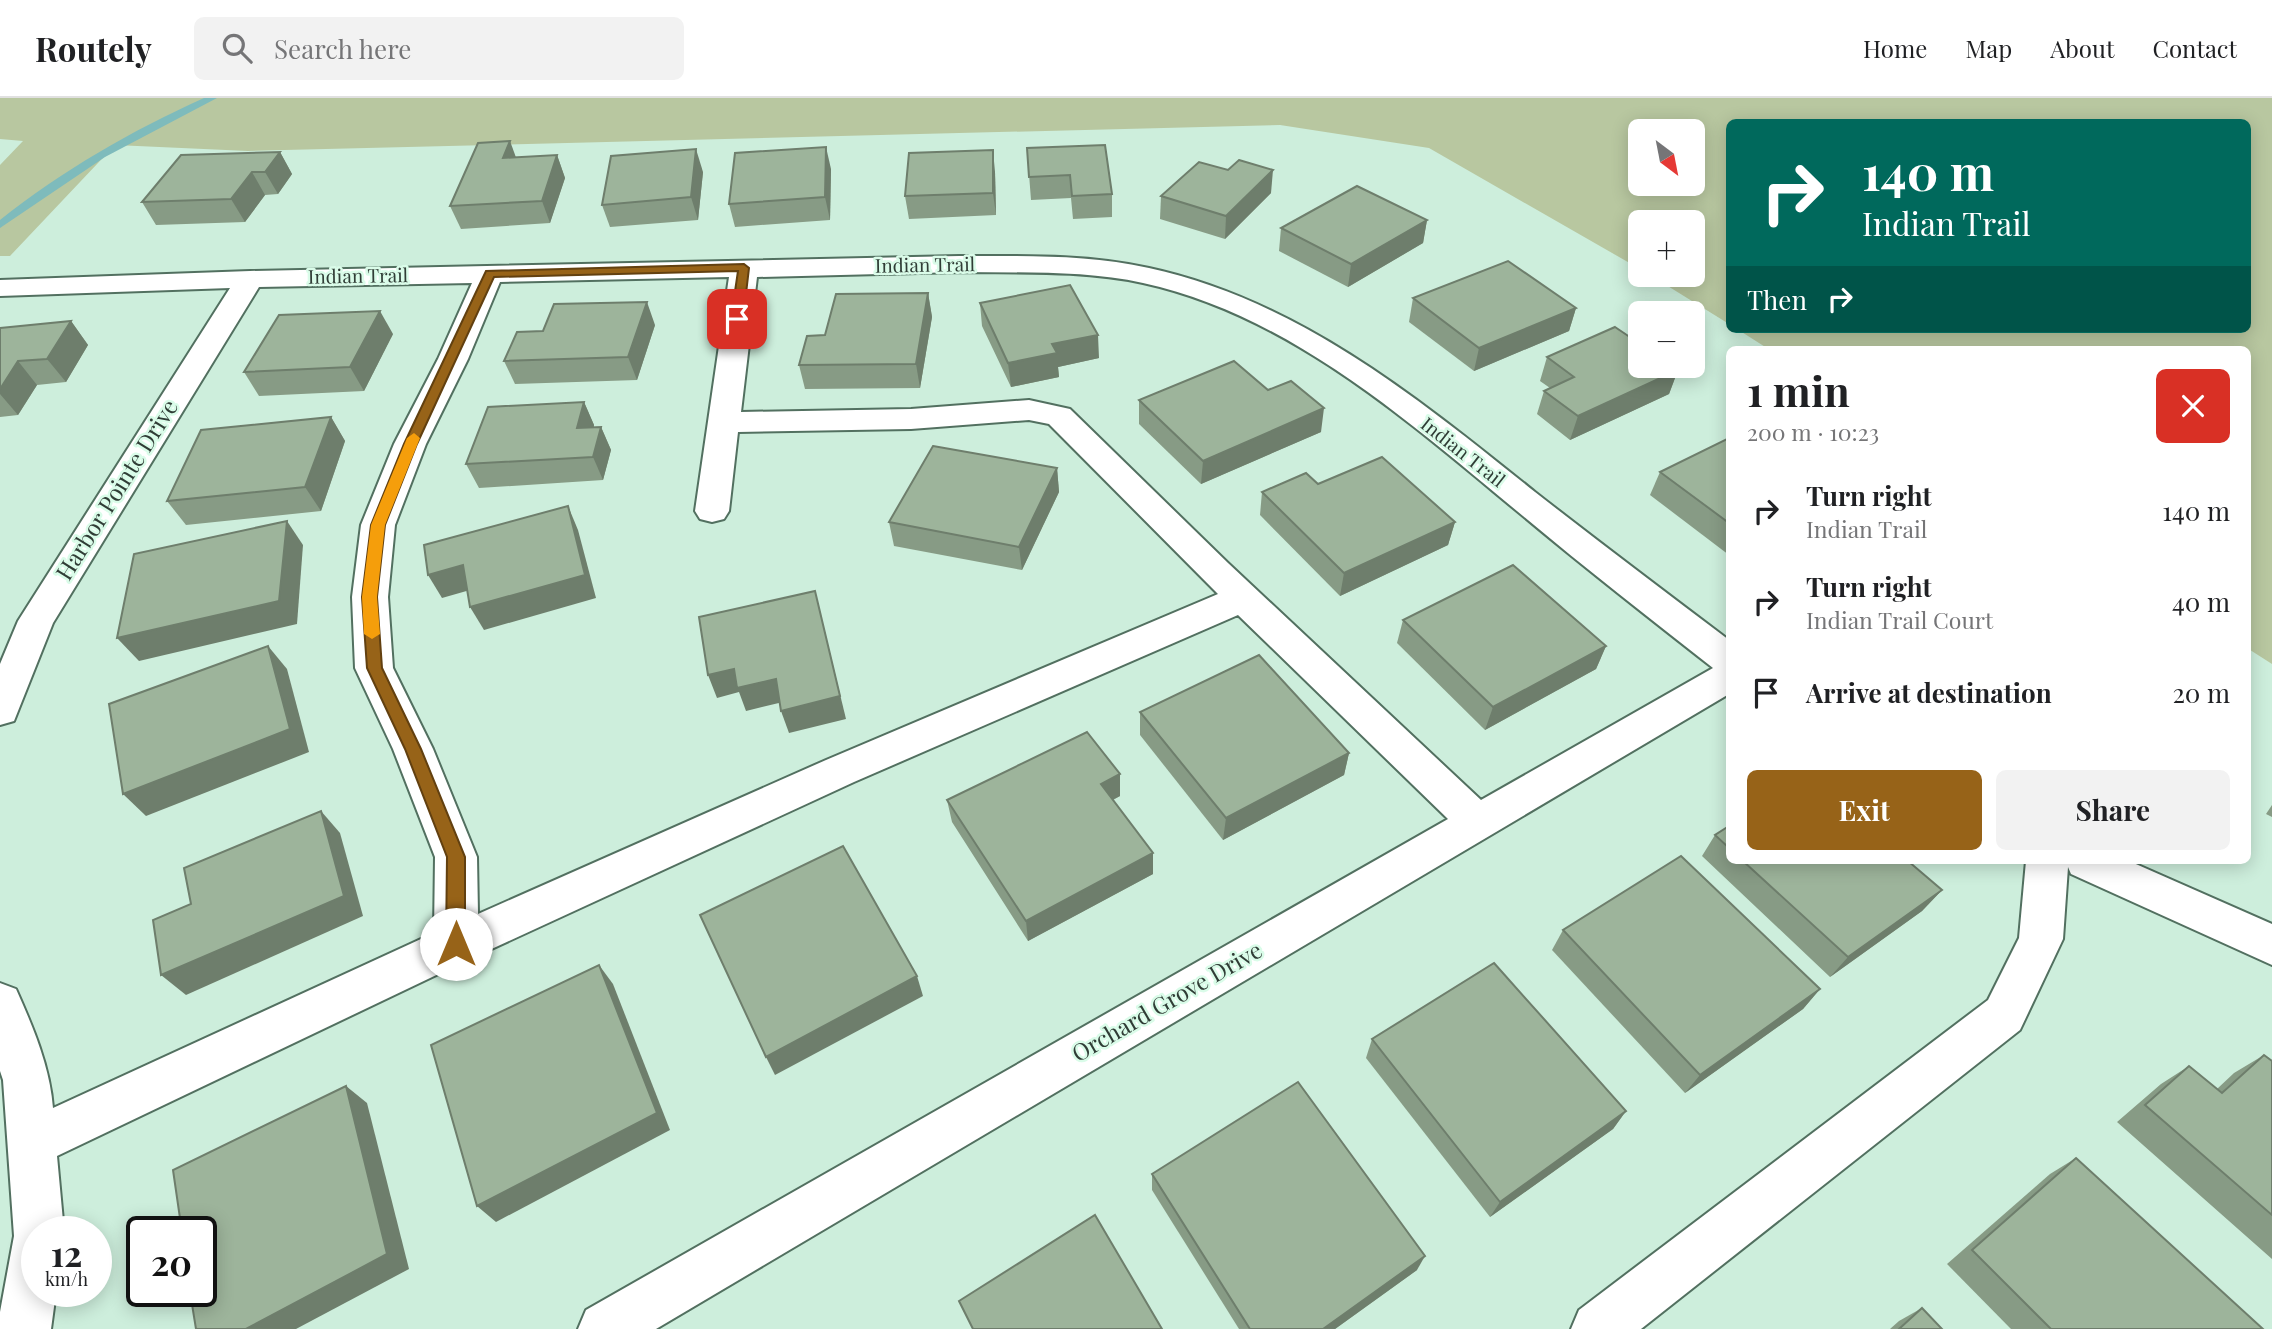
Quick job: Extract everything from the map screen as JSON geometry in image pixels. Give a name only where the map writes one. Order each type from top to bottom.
[{"type":"street","name":"Indian Trail","points":[[0,288],[250,279],[744,268],[1069,265],[1149,275],[1212,294],[1269,319],[1389,396],[1467,453],[1726,658]]},
{"type":"street","points":[[712,511],[744,268]]},
{"type":"street","points":[[456,944],[456,857],[413,749],[374,668],[370,597],[378,525],[410,444],[453,359],[490,273]]},
{"type":"street","name":"Harbor Pointe Drive","points":[[0,710],[36,621],[250,279]]},
{"type":"street","points":[[723,422],[911,419],[1030,410],[1059,416],[1243,598],[1478,822]]},
{"type":"street","points":[[32,1143],[456,944],[840,771],[1243,598]]},
{"type":"street","name":"Orchard Grove Drive","points":[[605,1329],[1726,678]]},
{"type":"street","points":[[1598,1329],[2004,1015],[2041,939],[2047,864]]},
{"type":"street","points":[[2093,864],[2272,945]]},
{"type":"street","points":[[0,1004],[27,1080],[37,1216]]},
{"type":"street","points":[[24,1329],[27,1307]]},
{"type":"green space","points":[[0,98],[2272,98],[2272,664],[2251,651],[2251,346],[1764,346],[1743,333],[2251,333],[2251,119],[1726,119],[1726,322],[1705,309],[1705,301],[1692,301],[1669,287],[1705,287],[1705,210],[1628,210],[1628,262],[1429,148],[1280,125],[248,151],[115,145],[10,256],[0,256],[0,165],[23,141],[0,139]]},
{"type":"building","points":[[510,141],[503,158],[557,155],[542,201],[450,206],[478,143]]},
{"type":"building","points":[[1105,145],[1112,194],[1072,196],[1070,175],[1029,177],[1027,148]]},
{"type":"building","points":[[826,147],[825,197],[729,204],[735,153]]},
{"type":"building","points":[[696,149],[691,197],[602,205],[611,156]]},
{"type":"building","points":[[993,150],[993,193],[905,196],[909,153]]},
{"type":"building","points":[[280,152],[265,172],[252,172],[231,199],[142,202],[181,155]]},
{"type":"building","points":[[1239,160],[1273,170],[1226,216],[1161,196],[1199,162],[1228,170]]},
{"type":"building","points":[[1357,186],[1427,220],[1351,264],[1281,228]]},
{"type":"building","points":[[1508,261],[1576,308],[1479,348],[1413,298]]},
{"type":"building","points":[[1070,285],[1098,335],[1052,344],[1057,353],[1008,363],[980,303]]},
{"type":"building","points":[[928,293],[916,364],[799,365],[807,336],[825,335],[836,294]]},
{"type":"building","points":[[647,302],[628,357],[504,361],[517,332],[543,331],[554,304]]},
{"type":"building","points":[[380,311],[350,367],[244,372],[279,315]]},
{"type":"building","points":[[71,321],[47,359],[18,361],[0,389],[0,328]]},
{"type":"building","points":[[1615,327],[1628,336],[1628,378],[1661,378],[1578,416],[1544,391],[1574,377],[1547,357]]},
{"type":"building","points":[[1234,361],[1268,390],[1291,381],[1324,408],[1203,461],[1139,400]]},
{"type":"building","points":[[584,402],[577,428],[601,427],[593,457],[466,464],[488,407]]},
{"type":"building","points":[[331,417],[305,487],[167,501],[201,430]]},
{"type":"building","points":[[1726,439],[1726,521],[1660,472]]},
{"type":"building","points":[[933,446],[1057,468],[1019,547],[889,522]]},
{"type":"building","points":[[1382,457],[1455,522],[1344,573],[1262,492],[1306,473],[1318,484]]},
{"type":"building","points":[[568,506],[585,575],[470,607],[463,565],[428,575],[424,545]]},
{"type":"building","points":[[287,521],[279,601],[117,638],[134,554]]},
{"type":"building","points":[[1513,565],[1606,646],[1493,707],[1403,620]]},
{"type":"building","points":[[815,591],[840,696],[781,711],[776,679],[737,688],[734,669],[708,675],[699,617]]},
{"type":"building","points":[[268,646],[290,729],[123,794],[109,704]]},
{"type":"building","points":[[1259,655],[1349,753],[1226,818],[1140,712]]},
{"type":"building","points":[[1087,732],[1120,774],[1101,784],[1153,853],[1026,921],[947,800]]},
{"type":"building","points":[[321,811],[344,896],[161,975],[153,920],[191,904],[184,868]]},
{"type":"building","points":[[1726,828],[1726,845],[1715,835]]},
{"type":"building","points":[[843,846],[917,976],[766,1057],[700,915]]},
{"type":"building","points":[[1681,856],[1820,989],[1700,1075],[1563,930]]},
{"type":"building","points":[[1746,864],[1912,864],[1942,890],[1848,957]]},
{"type":"building","points":[[1494,963],[1626,1111],[1500,1202],[1372,1039]]},
{"type":"building","points":[[599,965],[657,1113],[477,1206],[431,1045]]},
{"type":"building","points":[[2264,1055],[2272,1061],[2272,1215],[2145,1105],[2189,1066],[2222,1093]]},
{"type":"building","points":[[1298,1082],[1425,1256],[1323,1329],[1250,1329],[1152,1174]]},
{"type":"building","points":[[346,1086],[387,1254],[246,1329],[196,1329],[192,1307],[217,1307],[217,1216],[180,1216],[173,1170]]},
{"type":"building","points":[[2076,1158],[2263,1329],[2051,1329],[1972,1250]]},
{"type":"building","points":[[1095,1215],[1162,1329],[973,1329],[959,1301]]},
{"type":"building","points":[[1922,1308],[1942,1329],[1899,1329]]},
{"type":"waterway","points":[[0,225],[75,170],[156,125],[212,98]]},
{"type":"slow traffic","points":[[372,634],[370,597],[378,525],[414,438]]},
{"type":"route","points":[[456,944],[456,857],[413,749],[374,668],[370,597],[378,525],[410,444],[453,359],[490,273],[744,268],[737,319]]}]
